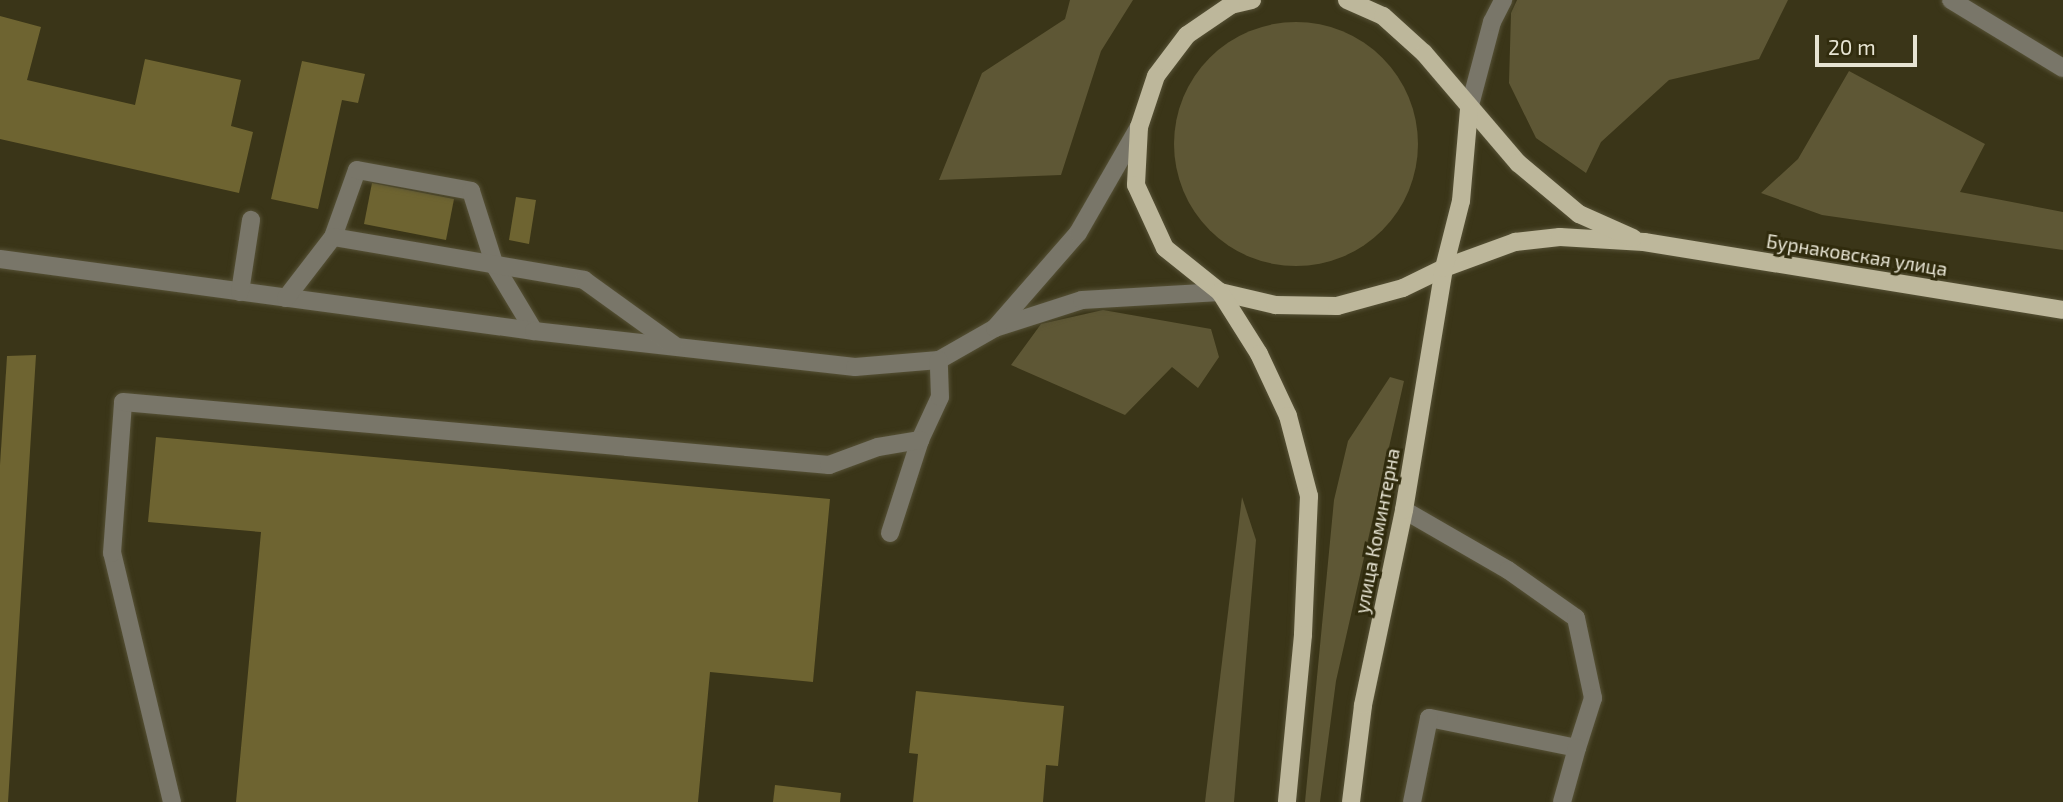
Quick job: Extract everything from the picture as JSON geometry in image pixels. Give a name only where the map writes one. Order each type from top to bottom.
[{"type":"main road","points":[[1252,0],[1231,5],[1187,35],[1156,76],[1139,127],[1136,185],[1165,248],[1220,292],[1259,354],[1288,416],[1309,496],[1304,622],[1287,802]]},
{"type":"main road","points":[[1347,0],[1382,16],[1408,38],[1424,53],[1469,109],[1518,163],[1579,214],[1644,242]]},
{"type":"main road","name":"улица Коминтерна","points":[[1351,802],[1363,705],[1404,510],[1444,268],[1461,201],[1469,109]]},
{"type":"main road","points":[[1220,292],[1275,305],[1337,306],[1403,288],[1444,268],[1515,242],[1560,237],[1644,242]]},
{"type":"main road","name":"Бурнаковская улица","points":[[1644,242],[2063,310]]},
{"type":"street","points":[[1469,109],[1492,22],[1503,0]]},
{"type":"street","points":[[1951,0],[2063,68]]},
{"type":"street","points":[[995,328],[1078,233],[1139,127]]},
{"type":"street","points":[[286,298],[333,237],[357,170],[471,191],[495,265],[534,331]]},
{"type":"street","points":[[240,292],[251,220]]},
{"type":"street","points":[[333,237],[584,280],[677,347]]},
{"type":"street","points":[[0,259],[534,331],[855,367],[939,360],[995,328],[1082,300],[1220,292]]},
{"type":"street","points":[[890,533],[920,440],[940,397],[939,360]]},
{"type":"street","points":[[172,802],[112,553],[123,402],[829,465],[877,447],[920,440]]},
{"type":"street","points":[[1404,510],[1508,570],[1576,618],[1593,698],[1562,802]]},
{"type":"street","points":[[1412,802],[1429,718],[1577,748]]},
{"type":"shaded area","points":[[1070,0],[1133,0],[1101,51],[1061,175],[939,180],[982,73],[1065,19]]},
{"type":"shaded area","points":[[1517,0],[1788,0],[1759,59],[1669,80],[1601,142],[1586,173],[1536,138],[1509,83],[1511,13]]},
{"type":"shaded area","points":[[1284,22],[1308,22],[1332,27],[1354,36],[1383,57],[1398,76],[1409,97],[1416,120],[1416,168],[1409,191],[1398,212],[1383,231],[1354,252],[1332,261],[1308,266],[1284,266],[1260,261],[1238,252],[1218,239],[1201,222],[1188,202],[1179,180],[1174,156],[1174,132],[1179,108],[1188,86],[1201,66],[1218,49],[1238,36],[1260,27]]},
{"type":"shaded area","points":[[1849,71],[1985,144],[1960,192],[2063,212],[2063,250],[1822,215],[1761,193],[1798,159]]},
{"type":"shaded area","points":[[1103,310],[1211,329],[1219,357],[1198,388],[1172,367],[1125,415],[1011,365],[1041,324]]},
{"type":"shaded area","points":[[1390,377],[1404,381],[1336,681],[1320,802],[1305,802],[1334,500],[1348,441]]},
{"type":"shaded area","points":[[1242,497],[1256,540],[1234,802],[1205,802]]},
{"type":"building","points":[[0,16],[41,27],[27,80],[135,105],[145,59],[241,80],[231,126],[253,132],[239,193],[0,139]]},
{"type":"building","points":[[302,61],[365,74],[358,103],[342,100],[318,209],[271,199]]},
{"type":"building","points":[[372,183],[454,199],[446,240],[364,224]]},
{"type":"building","points":[[516,197],[536,200],[529,244],[509,240]]},
{"type":"building","points":[[36,355],[8,802],[0,802],[0,465],[7,356]]},
{"type":"building","points":[[156,437],[830,499],[813,682],[710,672],[698,802],[236,802],[261,532],[148,522]]},
{"type":"building","points":[[916,691],[1064,706],[1058,766],[1046,765],[1043,802],[913,802],[918,754],[909,753]]},
{"type":"building","points":[[775,785],[841,793],[840,802],[773,802]]}]
